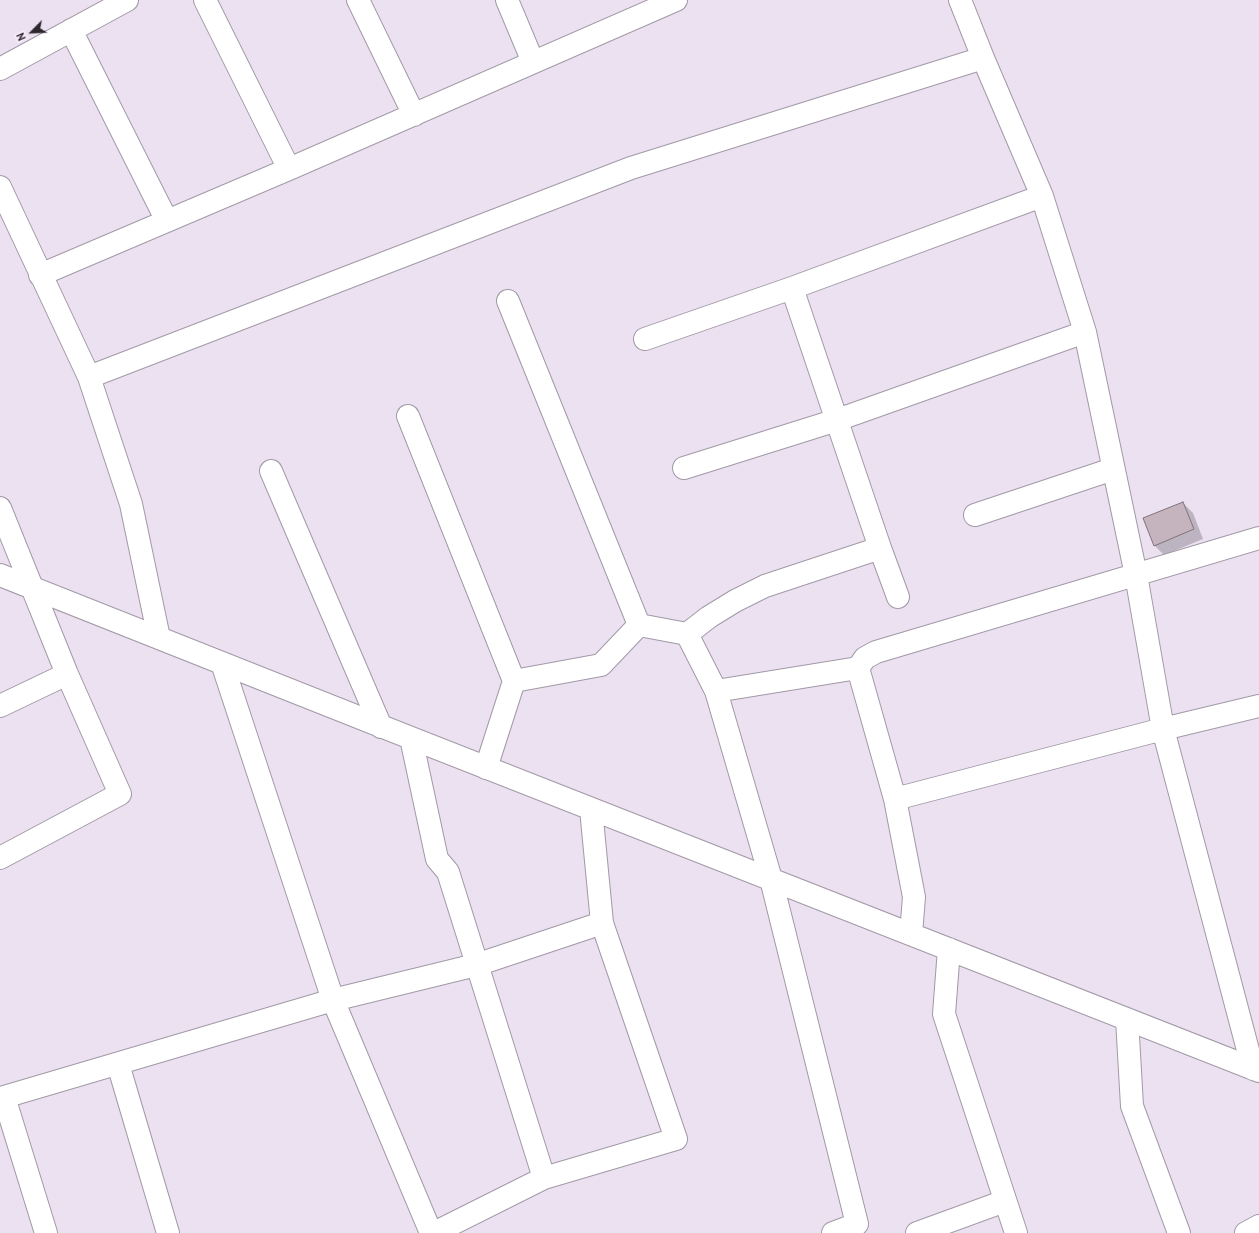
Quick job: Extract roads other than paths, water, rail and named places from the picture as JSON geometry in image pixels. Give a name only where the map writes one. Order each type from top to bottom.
[{"type":"street","points":[[0,69],[127,0]]},
{"type":"street","points":[[205,0],[289,169]]},
{"type":"street","points":[[358,0],[414,114]]},
{"type":"street","points":[[507,0],[533,62]]},
{"type":"street","points":[[960,0],[1042,196],[1085,332],[1136,575],[1163,729],[1256,1070]]},
{"type":"street","points":[[40,275],[289,169],[663,3]]},
{"type":"street","points":[[71,30],[167,221]]},
{"type":"street","points":[[89,377],[631,168],[983,58]]},
{"type":"street","points":[[0,187],[89,377],[131,504],[159,638]]},
{"type":"street","points":[[644,339],[792,288],[1042,196]]},
{"type":"street","points":[[792,288],[898,597]]},
{"type":"street","points":[[508,301],[639,625]]},
{"type":"street","points":[[684,468],[837,420],[1085,332]]},
{"type":"street","points":[[408,416],[514,681],[486,768]]},
{"type":"street","points":[[975,515],[1113,469]]},
{"type":"street","points":[[271,471],[381,727]]},
{"type":"street","points":[[0,508],[67,674],[120,794],[0,858]]},
{"type":"street","points":[[716,691],[858,668],[865,658],[876,652],[1259,538]]},
{"type":"street","points":[[639,625],[687,634],[735,600],[765,586],[880,548]]},
{"type":"street","points":[[0,575],[381,727],[1256,1070]]},
{"type":"street","points":[[514,681],[601,665],[639,625]]},
{"type":"street","points":[[687,634],[716,691],[771,879],[858,1229],[833,1233]]},
{"type":"street","points":[[222,663],[333,1000],[431,1233]]},
{"type":"street","points":[[858,668],[895,799],[914,898],[911,934]]},
{"type":"street","points":[[0,706],[67,674]]},
{"type":"street","points":[[895,799],[1163,729],[1259,706]]},
{"type":"street","points":[[410,738],[438,859],[448,872],[544,1178]]},
{"type":"street","points":[[434,1233],[544,1178],[676,1139],[602,923],[591,809]]},
{"type":"street","points":[[46,1233],[4,1098],[333,1000],[476,965],[602,923]]},
{"type":"street","points":[[949,949],[944,1014],[1016,1233]]},
{"type":"street","points":[[1127,1019],[1132,1106],[1179,1233]]},
{"type":"street","points":[[118,1064],[168,1233]]},
{"type":"street","points":[[0,1142],[21,1152]]},
{"type":"street","points":[[917,1233],[1005,1201]]},
{"type":"street","points":[[1246,1233],[1259,1226]]}]
